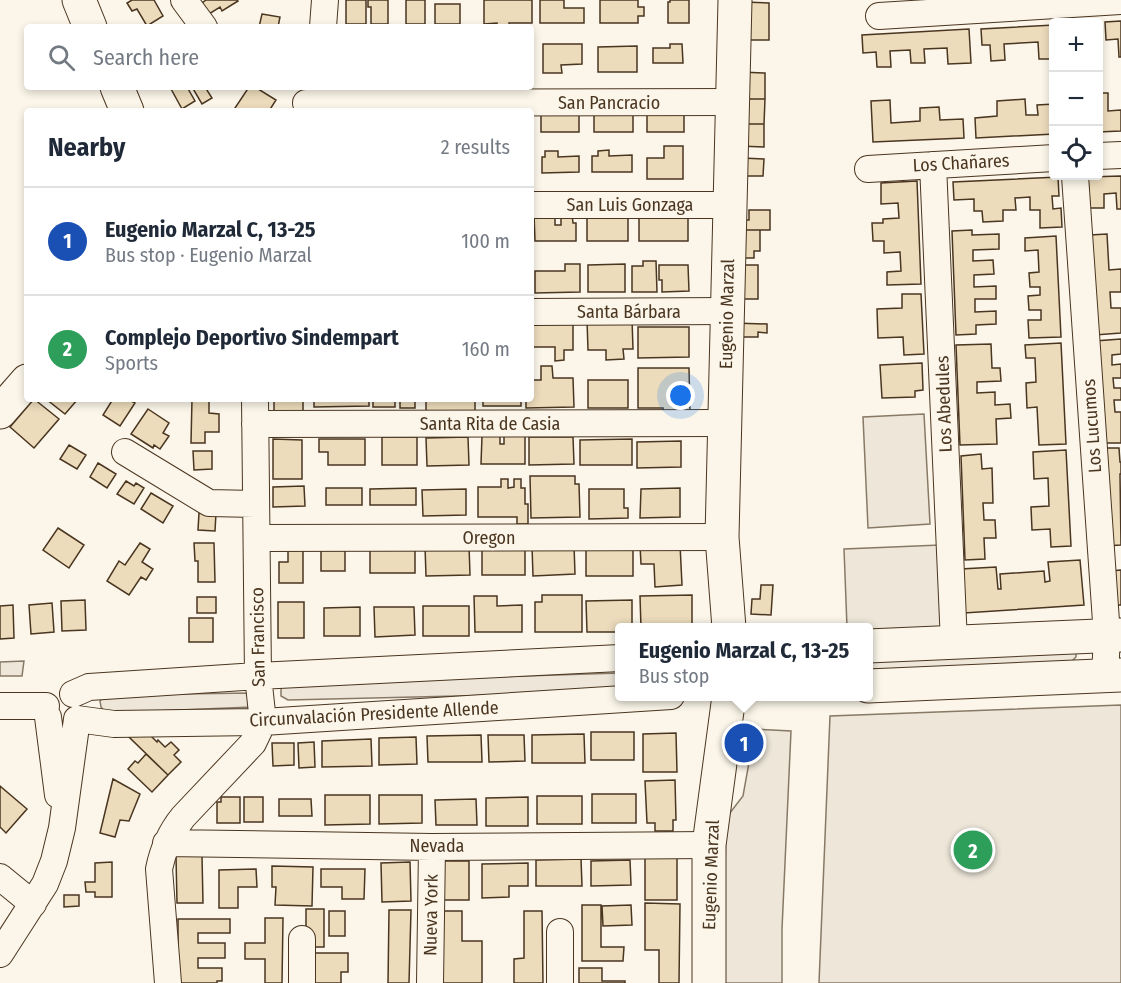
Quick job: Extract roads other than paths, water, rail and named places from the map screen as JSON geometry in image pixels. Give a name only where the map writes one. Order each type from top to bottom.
[{"type":"main road","points":[[79,0],[89,24]]},
{"type":"main road","name":"Eugenio Marzal","points":[[729,623],[722,537],[735,0]]},
{"type":"main road","points":[[118,90],[126,108]]},
{"type":"main road","points":[[0,412],[24,384]]},
{"type":"main road","points":[[873,646],[1114,635]]},
{"type":"main road","points":[[873,686],[1113,676]]},
{"type":"main road","name":"Eugenio Marzal","points":[[709,983],[709,845],[728,701]]},
{"type":"street","points":[[184,0],[202,24]]},
{"type":"street","points":[[323,24],[325,0]]},
{"type":"street","points":[[879,16],[975,5],[1112,1]]},
{"type":"street","name":"San Pancracio","points":[[307,100],[732,102]]},
{"type":"street","points":[[1103,156],[1121,155]]},
{"type":"street","name":"Los Chañares","points":[[868,169],[1049,158]]},
{"type":"street","name":"Los Abedules","points":[[933,165],[954,643]]},
{"type":"street","name":"Los Lucumos","points":[[1075,180],[1114,635],[1113,676]]},
{"type":"street","name":"San Luis Gonzaga","points":[[534,205],[729,205]]},
{"type":"street","name":"Santa Bárbara","points":[[534,312],[727,311]]},
{"type":"street","name":"San Francisco","points":[[255,402],[258,676],[263,722]]},
{"type":"street","name":"Santa Rita de Casia","points":[[255,424],[724,423]]},
{"type":"street","points":[[125,452],[208,503],[255,504]]},
{"type":"street","name":"Oregon","points":[[257,538],[722,537]]},
{"type":"street","points":[[73,694],[89,687],[615,658]]},
{"type":"street","points":[[0,954],[45,884],[54,861],[62,828],[77,719],[81,708],[73,694],[62,691],[48,700],[47,711],[62,828]]},
{"type":"street","name":"Circunvalación Presidente Allende","points":[[47,711],[56,724],[62,726],[77,719],[114,724],[263,722],[615,700]]},
{"type":"street","points":[[0,706],[47,711]]},
{"type":"street","points":[[168,983],[159,868],[166,843],[183,818],[253,743],[263,722]]},
{"type":"street","name":"Nevada","points":[[166,843],[432,847],[709,845]]},
{"type":"street","name":"Nueva York","points":[[430,983],[432,847]]},
{"type":"street","points":[[0,877],[33,904]]},
{"type":"street","points":[[560,932],[560,983]]},
{"type":"street","points":[[302,939],[302,983]]},
{"type":"place","name":"Eugenio Marzal C, 13-25","points":[[744,743]]},
{"type":"place","name":"Complejo Deportivo Sindempart","points":[[973,850]]}]
